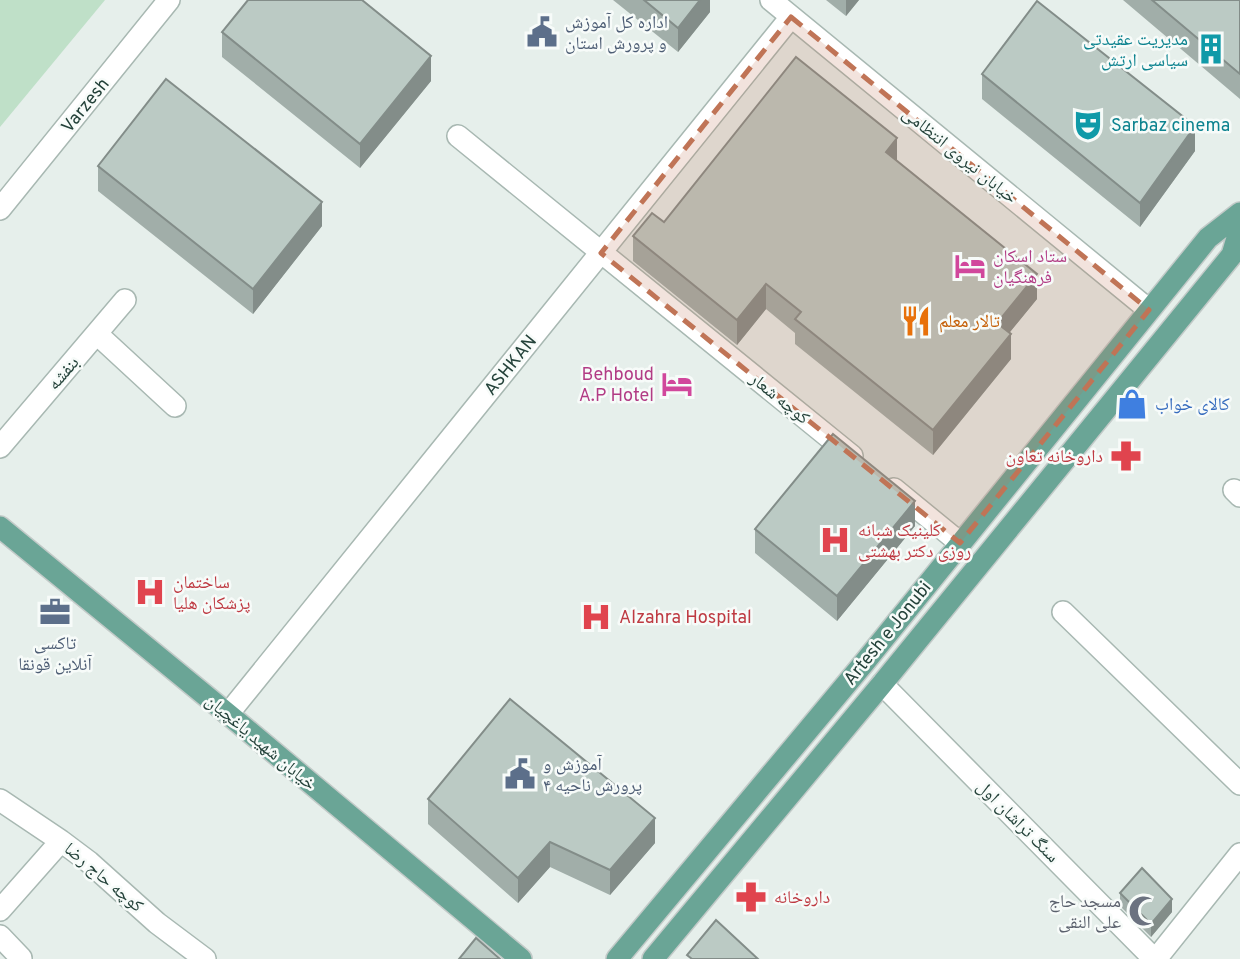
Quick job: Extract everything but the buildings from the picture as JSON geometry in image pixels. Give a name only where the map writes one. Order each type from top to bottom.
[{"type":"main road","name":"Artesh e Jonubi","points":[[617,959],[864,663],[1208,238],[1240,213]]},
{"type":"main road","name":"Artesh e Jonubi","points":[[653,959],[882,684],[1232,255],[1240,228]]},
{"type":"main road","name":"خیابان شهید یاغچیان","points":[[0,527],[521,959]]},
{"type":"street","name":"Varzesh","points":[[0,209],[169,0]]},
{"type":"street","name":"خیابان نیروی انتظامی","points":[[771,0],[1149,310]]},
{"type":"street","name":"ASHKAN","points":[[228,714],[791,17]]},
{"type":"street","name":"کوچه شعار","points":[[458,136],[960,543]]},
{"type":"street","name":"بنفشه","points":[[0,446],[125,300]]},
{"type":"street","points":[[97,334],[175,406]]},
{"type":"street","points":[[1063,612],[1240,784]]},
{"type":"street","name":"سنگ تراشان اول","points":[[882,684],[1155,959]]},
{"type":"street","name":"کوچه حاج رضا","points":[[0,800],[89,862],[157,923],[205,959]]},
{"type":"street","points":[[0,910],[61,841]]},
{"type":"street","points":[[1155,959],[1240,854]]},
{"type":"street","points":[[0,936],[21,958]]},
{"type":"highlighted area","points":[[791,17],[1149,310],[960,543],[601,253]]},
{"type":"green space","points":[[0,0],[105,0],[0,127]]},
{"type":"place","name":"اداره کل آموزش و پرورش استان","points":[[542,32]]},
{"type":"place","name":"مدیریت عقیدتی سیاسی ارتش","points":[[1211,49]]},
{"type":"place","name":"Sarbaz cinema","points":[[1088,125]]},
{"type":"place","name":"ستاد اسکان فرهنگیان","points":[[970,266]]},
{"type":"place","name":"تالار معلم","points":[[916,321]]},
{"type":"place","name":"Behboud A.P Hotel","points":[[677,384]]},
{"type":"place","name":"کالای خواب","points":[[1132,404]]},
{"type":"place","name":"داروخانه تعاون","points":[[1126,456]]},
{"type":"place","name":"کلینیک شبانه روزی دکتر بهشتی","points":[[835,540]]},
{"type":"place","name":"ساختمان پزشکان هلیا","points":[[150,592]]},
{"type":"place","name":"تاکسی آنلاین قونقا","points":[[55,612]]},
{"type":"place","name":"Alzahra Hospital","points":[[596,617]]},
{"type":"place","name":"آموزش و پرورش ناحیه ۴","points":[[520,774]]},
{"type":"place","name":"داروخانه","points":[[751,897]]},
{"type":"place","name":"مسجد حاج علی النقی","points":[[1144,911]]}]
